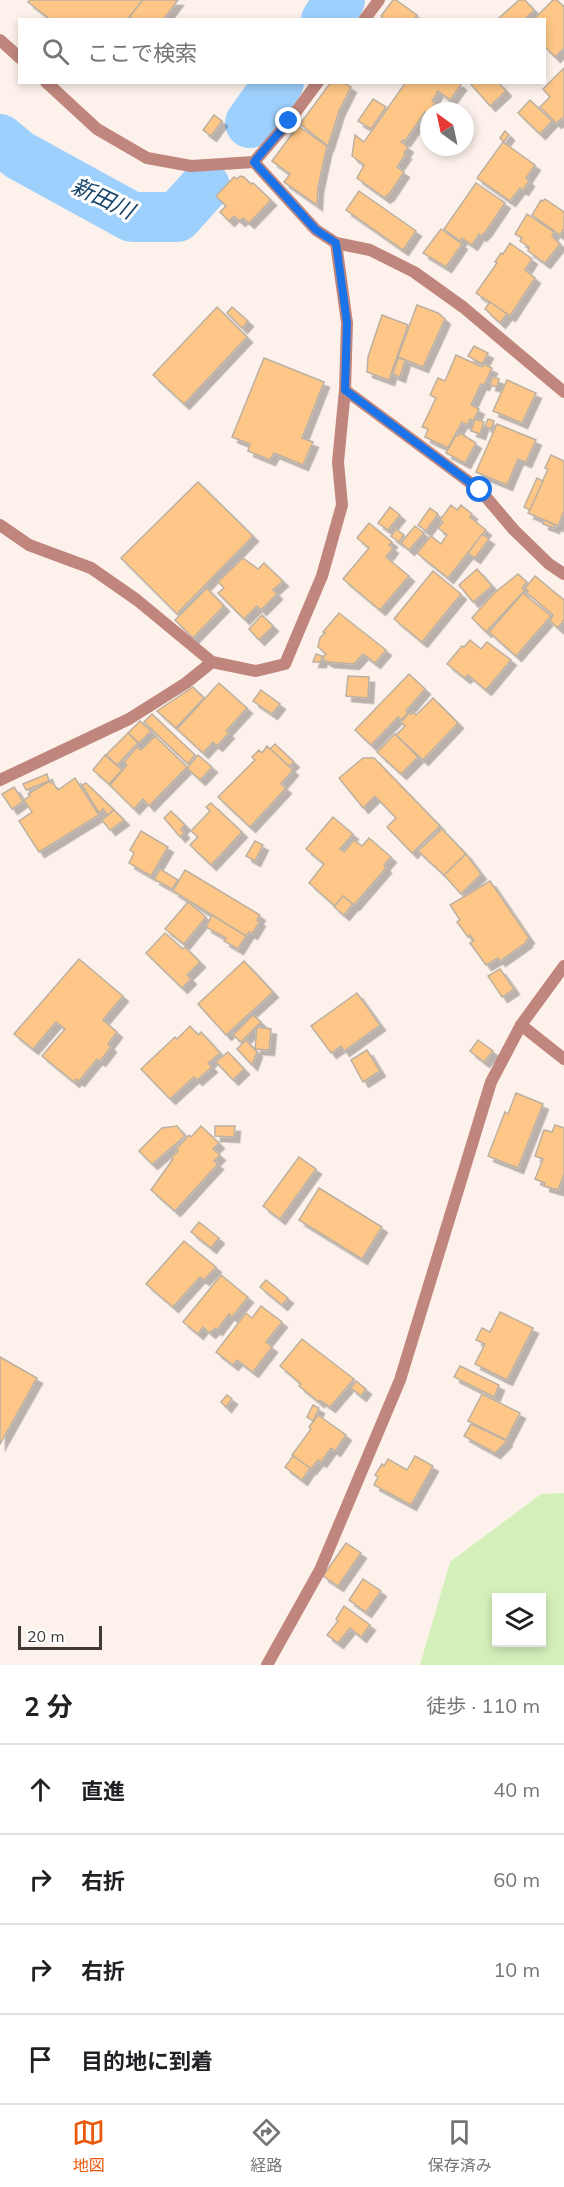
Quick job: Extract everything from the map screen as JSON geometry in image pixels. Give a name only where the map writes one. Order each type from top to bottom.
[{"type":"street","points":[[366,18],[379,0]]},
{"type":"street","points":[[0,40],[18,56]]},
{"type":"street","points":[[48,84],[97,129],[147,158],[191,166],[254,162],[317,84]]},
{"type":"street","points":[[254,162],[316,230],[336,243],[370,250],[414,272],[463,307],[564,392]]},
{"type":"street","points":[[0,525],[29,545],[91,568],[137,600],[212,662],[256,671],[285,664],[322,576],[342,504],[338,462],[345,390],[347,323],[336,243]]},
{"type":"street","points":[[345,390],[480,490],[514,530],[549,564],[564,574]]},
{"type":"street","points":[[0,780],[129,719],[186,683],[212,662]]},
{"type":"street","points":[[267,1665],[320,1570],[400,1380],[491,1082],[521,1026],[564,966]]},
{"type":"street","points":[[521,1026],[564,1059]]},
{"type":"green space","points":[[564,1493],[564,1665],[420,1665],[450,1562],[541,1494]]},
{"type":"building","points":[[30,0],[143,0],[129,18],[48,18],[28,2]]},
{"type":"building","points":[[143,0],[178,0],[164,18],[132,18],[130,16]]},
{"type":"building","points":[[393,0],[417,15],[415,18],[383,18],[381,16]]},
{"type":"building","points":[[519,0],[525,0],[534,10],[526,18],[499,18]]},
{"type":"building","points":[[553,0],[557,0],[564,7],[564,48],[555,57],[546,48],[546,18],[535,18]]},
{"type":"building","points":[[564,68],[564,117],[556,123],[540,107],[550,97],[543,89]]},
{"type":"building","points":[[330,84],[346,84],[351,87],[339,111],[328,146],[300,124]]},
{"type":"building","points":[[405,84],[461,85],[450,100],[438,91],[434,102],[420,102],[420,119],[405,141],[401,142],[408,147],[397,167],[404,172],[385,198],[357,178],[364,165],[352,156],[355,135],[364,142]]},
{"type":"building","points":[[471,84],[500,84],[506,91],[490,106]]},
{"type":"building","points":[[373,99],[386,107],[371,129],[358,121]]},
{"type":"building","points":[[530,100],[552,121],[540,134],[518,113]]},
{"type":"building","points":[[214,115],[222,121],[211,136],[203,130]]},
{"type":"building","points":[[298,126],[327,146],[318,187],[317,205],[284,182],[290,174],[272,161]]},
{"type":"building","points":[[505,131],[509,135],[504,142],[500,138]]},
{"type":"building","points":[[503,142],[535,165],[526,178],[529,181],[523,190],[520,188],[510,201],[477,178]]},
{"type":"building","points":[[240,176],[251,184],[253,183],[271,200],[249,223],[243,218],[240,221],[234,216],[229,221],[220,212],[226,206],[216,196],[234,177],[237,179]]},
{"type":"building","points":[[476,183],[505,203],[486,231],[481,236],[479,234],[472,245],[462,238],[460,241],[444,229]]},
{"type":"building","points":[[359,191],[416,231],[403,250],[346,210]]},
{"type":"building","points":[[545,199],[564,212],[564,229],[560,235],[532,215],[541,200]]},
{"type":"building","points":[[527,214],[554,232],[552,236],[560,244],[545,263],[528,251],[529,247],[520,241],[522,238],[515,234]]},
{"type":"building","points":[[441,229],[462,244],[446,267],[423,253]]},
{"type":"building","points":[[510,243],[532,259],[525,270],[535,278],[510,316],[476,293],[497,263],[495,262],[501,253],[503,254]]},
{"type":"building","points":[[490,302],[507,314],[500,323],[485,309]]},
{"type":"building","points":[[417,305],[438,313],[445,319],[423,367],[398,357]]},
{"type":"building","points":[[217,307],[247,337],[184,404],[153,375]]},
{"type":"building","points":[[232,307],[248,321],[242,328],[227,313]]},
{"type":"building","points":[[382,315],[408,325],[389,380],[367,372],[368,357]]},
{"type":"building","points":[[474,346],[488,353],[482,364],[468,356]]},
{"type":"building","points":[[456,355],[482,367],[483,364],[492,368],[471,405],[479,409],[473,421],[470,419],[467,425],[462,422],[448,448],[425,437],[428,429],[422,427],[436,398],[430,395],[438,378],[445,381]]},
{"type":"building","points":[[264,358],[324,382],[302,438],[313,442],[303,465],[274,453],[270,460],[248,451],[250,444],[232,437]]},
{"type":"building","points":[[398,358],[405,360],[400,377],[393,374]]},
{"type":"building","points":[[493,377],[499,379],[497,387],[490,385]]},
{"type":"building","points":[[507,380],[536,393],[522,423],[493,411]]},
{"type":"building","points":[[475,419],[484,422],[480,434],[471,431]]},
{"type":"building","points":[[488,419],[494,421],[491,429],[485,426]]},
{"type":"building","points":[[497,424],[536,440],[526,462],[518,459],[507,485],[476,472]]},
{"type":"building","points":[[460,433],[476,443],[465,463],[446,453],[456,435]]},
{"type":"building","points":[[551,455],[564,461],[564,511],[558,526],[528,513],[548,469],[545,468]]},
{"type":"building","points":[[537,478],[543,481],[530,510],[524,507]]},
{"type":"building","points":[[198,482],[253,536],[177,614],[121,558]]},
{"type":"building","points":[[451,505],[457,510],[461,505],[472,514],[470,517],[486,530],[448,578],[417,553],[431,536],[441,544],[447,535],[438,528],[443,522],[440,520]]},
{"type":"building","points":[[390,507],[400,515],[388,530],[378,523]]},
{"type":"building","points":[[430,508],[438,514],[426,531],[418,525]]},
{"type":"building","points":[[544,520],[555,525],[554,528],[543,524]]},
{"type":"building","points":[[369,523],[392,542],[389,545],[393,548],[386,557],[409,576],[380,610],[343,579],[369,548],[357,538]]},
{"type":"building","points":[[415,526],[424,533],[409,550],[401,543]]},
{"type":"building","points":[[396,529],[404,535],[399,542],[391,536]]},
{"type":"building","points":[[482,534],[489,539],[475,558],[468,553]]},
{"type":"building","points":[[243,558],[258,569],[264,563],[283,581],[273,590],[277,594],[261,610],[257,606],[244,619],[218,593],[224,588],[218,582]]},
{"type":"building","points":[[477,569],[492,586],[473,602],[459,585]]},
{"type":"building","points":[[433,571],[461,594],[422,642],[394,619]]},
{"type":"building","points":[[518,574],[527,582],[522,588],[525,590],[486,632],[472,618],[493,594]]},
{"type":"building","points":[[535,576],[564,600],[564,620],[558,628],[550,621],[553,615],[526,592],[528,591],[525,588]]},
{"type":"building","points":[[207,588],[224,606],[193,638],[175,620]]},
{"type":"building","points":[[523,593],[551,616],[516,656],[489,632]]},
{"type":"building","points":[[339,613],[386,650],[375,663],[363,654],[354,664],[328,662],[322,658],[326,654],[318,647],[320,638]]},
{"type":"building","points":[[262,615],[273,626],[259,640],[249,629]]},
{"type":"building","points":[[470,640],[481,649],[487,642],[511,660],[486,690],[468,675],[465,678],[447,664]]},
{"type":"building","points":[[316,654],[322,656],[321,662],[313,662]]},
{"type":"building","points":[[409,674],[425,689],[406,711],[408,713],[401,720],[398,717],[371,745],[355,730]]},
{"type":"building","points":[[348,676],[369,677],[368,698],[346,696]]},
{"type":"building","points":[[219,683],[247,708],[226,731],[229,733],[217,746],[213,742],[203,753],[177,729]]},
{"type":"building","points":[[193,687],[204,698],[176,728],[157,711]]},
{"type":"building","points":[[261,690],[280,704],[272,714],[253,701]]},
{"type":"building","points":[[433,698],[458,723],[423,760],[396,735],[405,726],[401,722],[409,713],[413,712],[416,715]]},
{"type":"building","points":[[152,714],[195,755],[188,764],[144,722]]},
{"type":"building","points":[[140,721],[151,731],[139,743],[128,733]]},
{"type":"building","points":[[128,733],[138,743],[117,765],[106,755]]},
{"type":"building","points":[[395,734],[418,757],[401,774],[377,752]]},
{"type":"building","points":[[155,736],[187,767],[149,806],[143,799],[134,809],[110,785],[127,765],[124,762],[137,747],[141,750]]},
{"type":"building","points":[[275,744],[294,762],[289,766],[270,749]]},
{"type":"building","points":[[267,746],[293,770],[281,784],[286,788],[250,827],[218,797],[255,760],[252,757],[259,750],[262,753]]},
{"type":"building","points":[[105,755],[122,770],[109,784],[93,770]]},
{"type":"building","points":[[198,755],[212,767],[200,780],[187,768]]},
{"type":"building","points":[[363,758],[374,758],[440,826],[412,853],[387,827],[396,818],[375,796],[363,808],[339,778]]},
{"type":"building","points":[[47,774],[49,781],[26,790],[23,784]]},
{"type":"building","points":[[75,778],[99,815],[39,852],[19,821],[32,812],[24,800],[30,796],[28,794],[48,782],[53,783],[58,790]]},
{"type":"building","points":[[86,783],[114,810],[107,815],[103,809],[99,813],[82,785]]},
{"type":"building","points":[[14,787],[23,801],[12,809],[2,794]]},
{"type":"building","points":[[211,803],[242,832],[211,865],[190,845],[198,837],[191,831],[210,811],[206,807]]},
{"type":"building","points":[[114,810],[124,820],[110,830],[102,820]]},
{"type":"building","points":[[171,811],[185,825],[181,829],[184,833],[180,837],[164,818]]},
{"type":"building","points":[[333,817],[353,834],[340,849],[344,852],[354,840],[362,846],[369,838],[391,857],[384,865],[386,868],[354,905],[343,896],[335,906],[309,883],[324,864],[306,849]]},
{"type":"building","points":[[442,829],[466,854],[444,875],[418,851]]},
{"type":"building","points":[[141,831],[168,847],[151,876],[129,863],[134,853],[130,850]]},
{"type":"building","points":[[255,841],[263,845],[255,861],[246,856]]},
{"type":"building","points":[[466,854],[481,874],[461,894],[444,875]]},
{"type":"building","points":[[160,869],[178,880],[172,889],[154,879]]},
{"type":"building","points":[[185,870],[260,915],[257,920],[260,921],[252,934],[249,932],[246,936],[173,891]]},
{"type":"building","points":[[490,881],[529,938],[527,942],[500,961],[498,958],[486,965],[470,943],[474,941],[470,935],[468,937],[457,922],[460,920],[450,905]]},
{"type":"building","points":[[343,896],[353,904],[344,915],[334,907]]},
{"type":"building","points":[[188,902],[206,917],[184,944],[165,929]]},
{"type":"building","points":[[212,915],[246,936],[238,949],[224,941],[226,938],[206,927]]},
{"type":"building","points":[[165,933],[183,949],[185,947],[200,962],[187,975],[191,979],[182,988],[146,953]]},
{"type":"building","points":[[79,959],[123,996],[103,1020],[117,1032],[108,1044],[111,1047],[100,1061],[97,1059],[79,1081],[76,1079],[74,1082],[42,1056],[65,1029],[56,1022],[33,1049],[14,1034]]},
{"type":"building","points":[[244,961],[273,992],[226,1035],[198,1004]]},
{"type":"building","points":[[500,969],[514,989],[502,997],[488,976]]},
{"type":"building","points":[[357,993],[380,1025],[344,1051],[341,1046],[331,1053],[311,1026]]},
{"type":"building","points":[[253,1015],[261,1022],[241,1042],[233,1035]]},
{"type":"building","points":[[190,1026],[198,1035],[201,1032],[220,1053],[208,1063],[212,1067],[197,1080],[194,1077],[170,1099],[141,1069]]},
{"type":"building","points":[[257,1027],[271,1029],[269,1050],[255,1049]]},
{"type":"building","points":[[246,1040],[257,1052],[252,1065],[237,1049]]},
{"type":"building","points":[[478,1040],[493,1051],[484,1062],[470,1051]]},
{"type":"building","points":[[367,1050],[380,1071],[363,1082],[351,1060]]},
{"type":"building","points":[[228,1052],[244,1069],[233,1080],[216,1062]]},
{"type":"building","points":[[516,1093],[543,1104],[518,1168],[488,1156],[505,1112],[508,1114]]},
{"type":"building","points":[[555,1125],[564,1128],[564,1174],[558,1190],[544,1186],[545,1183],[535,1179],[543,1159],[535,1156],[544,1130],[552,1132]]},
{"type":"building","points":[[177,1126],[185,1136],[152,1164],[139,1151],[162,1128]]},
{"type":"building","points":[[201,1126],[219,1143],[213,1149],[220,1155],[214,1161],[218,1164],[175,1211],[151,1190],[178,1151],[177,1148]]},
{"type":"building","points":[[215,1126],[235,1126],[234,1137],[215,1136]]},
{"type":"building","points":[[299,1157],[316,1169],[280,1219],[263,1206]]},
{"type":"building","points":[[319,1188],[382,1227],[362,1259],[299,1220]]},
{"type":"building","points":[[199,1222],[219,1238],[211,1248],[191,1232]]},
{"type":"building","points":[[184,1241],[216,1267],[204,1280],[200,1277],[173,1307],[146,1284]]},
{"type":"building","points":[[221,1275],[248,1297],[232,1317],[229,1314],[217,1330],[215,1328],[210,1333],[203,1327],[198,1334],[183,1322]]},
{"type":"building","points":[[266,1280],[288,1298],[282,1305],[260,1287]]},
{"type":"building","points":[[261,1306],[282,1322],[266,1342],[272,1347],[253,1372],[237,1360],[233,1365],[216,1352],[246,1313],[252,1318]]},
{"type":"building","points":[[500,1312],[533,1328],[507,1380],[475,1364],[485,1344],[476,1340],[482,1328],[490,1332]]},
{"type":"building","points":[[302,1339],[354,1379],[330,1407],[320,1400],[319,1402],[299,1386],[301,1384],[280,1366]]},
{"type":"building","points":[[0,1357],[37,1378],[0,1444]]},
{"type":"building","points":[[460,1366],[499,1385],[494,1397],[454,1377]]},
{"type":"building","points":[[356,1381],[366,1389],[361,1396],[351,1388]]},
{"type":"building","points":[[482,1394],[520,1413],[506,1440],[468,1421]]},
{"type":"building","points":[[227,1395],[232,1399],[226,1407],[221,1402]]},
{"type":"building","points":[[313,1405],[319,1408],[313,1421],[307,1417]]},
{"type":"building","points":[[318,1415],[346,1435],[335,1451],[331,1448],[321,1462],[318,1460],[311,1469],[292,1455]]},
{"type":"building","points":[[471,1424],[507,1441],[495,1453],[464,1436]]},
{"type":"building","points":[[293,1456],[310,1468],[302,1480],[285,1467]]},
{"type":"building","points":[[415,1456],[433,1466],[411,1505],[374,1485],[378,1477],[375,1475],[388,1459],[407,1470]]},
{"type":"building","points":[[346,1543],[361,1553],[338,1586],[323,1576]]},
{"type":"building","points":[[363,1579],[381,1591],[366,1612],[349,1600]]},
{"type":"building","points":[[344,1606],[370,1625],[361,1637],[350,1628],[338,1643],[327,1635],[338,1621],[336,1619]]},
{"type":"waterway","name":"新田川","points":[[327,18],[340,0]]},
{"type":"waterway","name":"新田川","points":[[250,123],[278,84]]},
{"type":"waterway","name":"新田川","points":[[0,139],[19,155],[132,217],[177,217],[205,186]]},
{"type":"route","points":[[289,121],[254,162],[316,230],[336,243],[347,323],[345,390],[480,490]]}]
